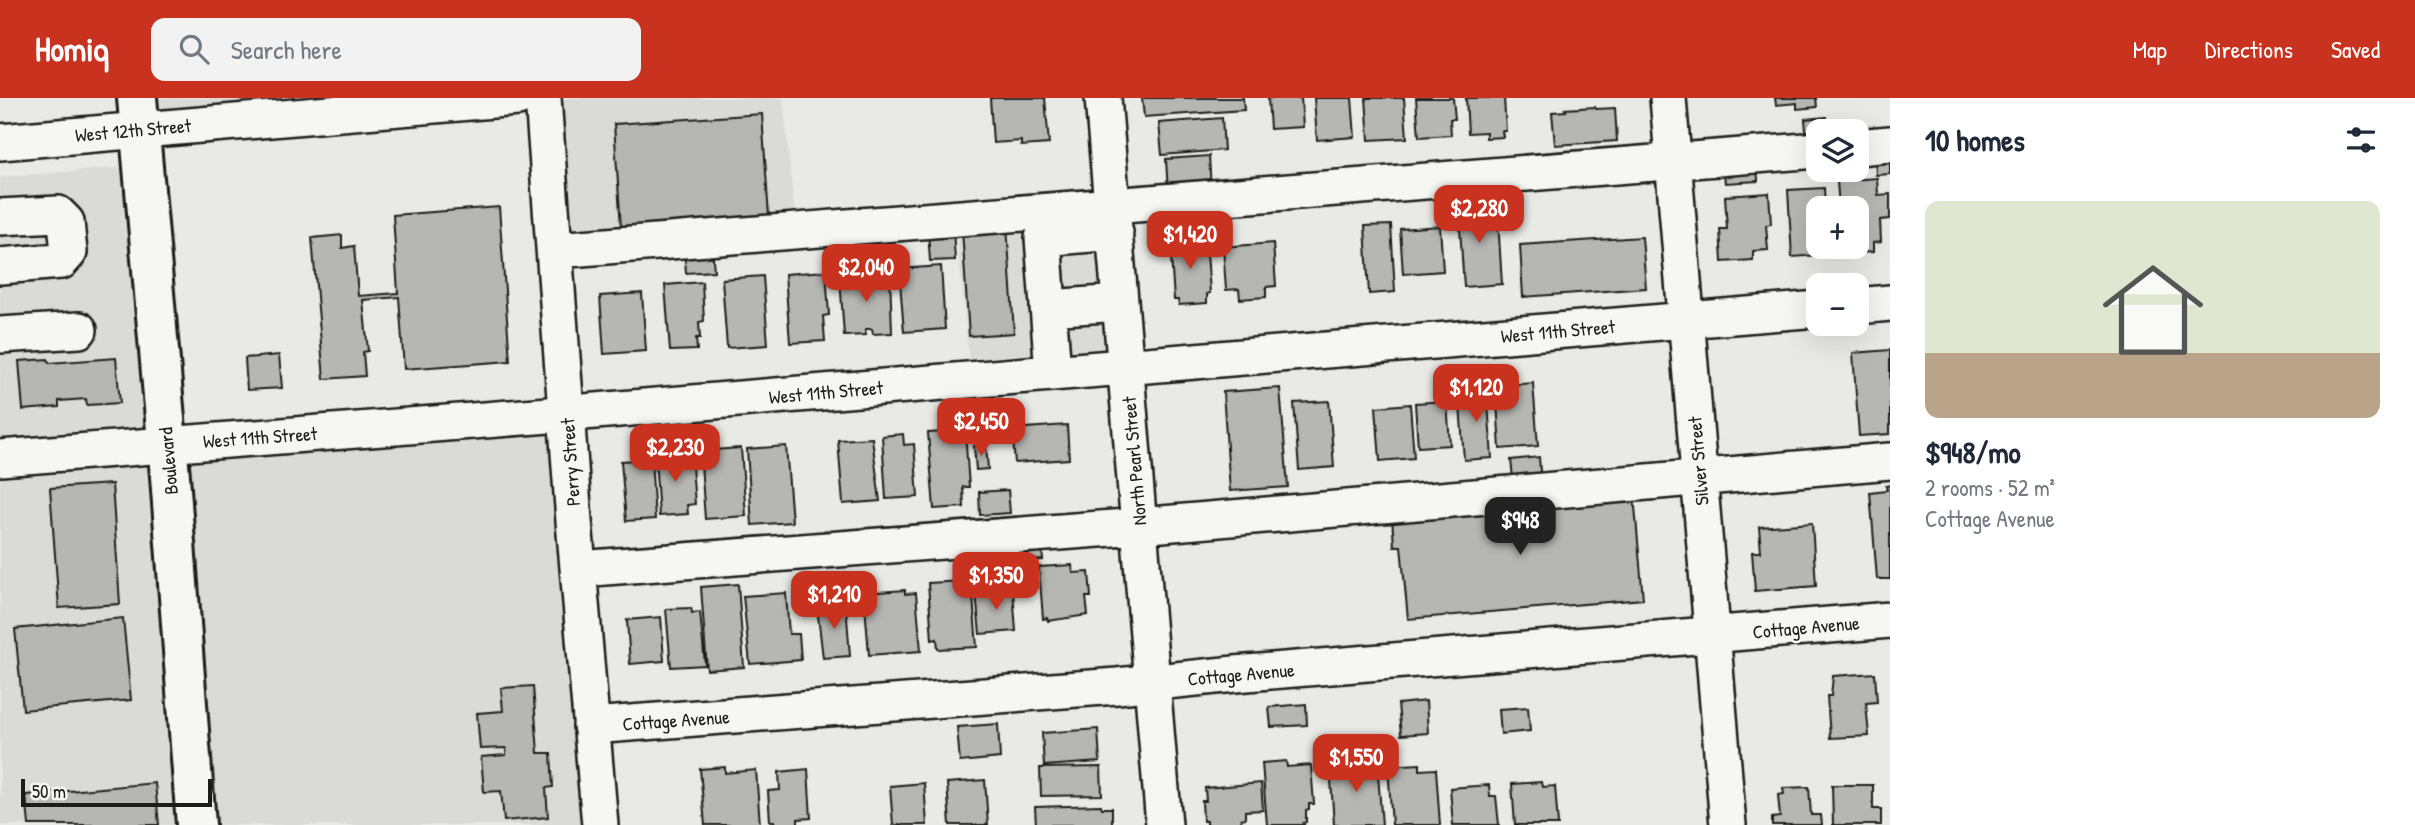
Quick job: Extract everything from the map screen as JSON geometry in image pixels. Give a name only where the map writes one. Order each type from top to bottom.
[{"type":"main road","name":"Boulevard","points":[[139,114],[196,825]]},
{"type":"street","name":"West 12th Street","points":[[0,142],[139,114],[518,98]]},
{"type":"street","name":"Perry Street","points":[[543,98],[600,825]]},
{"type":"street","name":"North Pearl Street","points":[[1103,98],[1164,825]]},
{"type":"street","name":"Silver Street","points":[[1668,98],[1728,825]]},
{"type":"street","points":[[1869,146],[1890,144]]},
{"type":"street","points":[[556,250],[1114,220],[1674,162],[1806,151]]},
{"type":"street","points":[[0,217],[58,214],[66,222],[69,252],[61,261],[0,266]]},
{"type":"street","points":[[1053,373],[1043,238],[1114,220]]},
{"type":"street","points":[[1048,309],[1121,303]]},
{"type":"street","points":[[1869,305],[1890,303]]},
{"type":"street","name":"West 11th Street","points":[[0,458],[568,414],[1806,310]]},
{"type":"street","points":[[0,335],[79,330]]},
{"type":"street","points":[[579,569],[1139,526],[1890,461]]},
{"type":"street","name":"Cottage Avenue","points":[[591,726],[1152,683],[1890,620]]},
{"type":"shaded area","points":[[152,98],[783,98],[797,239],[541,259],[530,115],[160,147]]},
{"type":"shaded area","points":[[129,167],[179,825],[0,825],[0,177]]},
{"type":"shaded area","points":[[1095,204],[1108,348],[969,359],[955,216]]},
{"type":"shaded area","points":[[552,395],[583,825],[215,825],[185,426]]},
{"type":"building","points":[[990,98],[1045,98],[1049,144],[1021,146],[1021,141],[993,143]]},
{"type":"building","points":[[1142,98],[1243,98],[1244,110],[1144,117]]},
{"type":"building","points":[[1268,98],[1301,98],[1303,127],[1270,129]]},
{"type":"building","points":[[1314,98],[1352,98],[1355,137],[1317,140]]},
{"type":"building","points":[[1366,98],[1404,98],[1407,138],[1369,140]]},
{"type":"building","points":[[1416,98],[1453,98],[1455,119],[1450,119],[1451,135],[1419,137]]},
{"type":"building","points":[[1466,98],[1504,98],[1506,131],[1502,131],[1503,137],[1486,138],[1486,132],[1468,133]]},
{"type":"building","points":[[1775,98],[1816,98],[1817,107],[1797,109],[1797,103],[1776,105]]},
{"type":"building","points":[[1595,107],[1615,108],[1617,141],[1555,145],[1552,112]]},
{"type":"building","points":[[762,114],[770,232],[622,243],[614,124]]},
{"type":"building","points":[[1222,118],[1224,150],[1162,155],[1159,123]]},
{"type":"building","points":[[1890,152],[1890,174],[1876,175],[1875,153]]},
{"type":"building","points":[[1209,156],[1211,190],[1168,193],[1166,159]]},
{"type":"building","points":[[1757,161],[1758,181],[1725,183],[1723,163]]},
{"type":"building","points":[[1877,178],[1878,195],[1890,194],[1890,219],[1880,220],[1881,242],[1873,243],[1873,252],[1869,252],[1869,196],[1838,196],[1837,182],[1869,182],[1869,179]]},
{"type":"building","points":[[1824,188],[1824,196],[1806,196],[1806,256],[1792,257],[1788,190]]},
{"type":"building","points":[[1769,193],[1771,224],[1766,225],[1768,250],[1753,251],[1753,260],[1722,262],[1720,229],[1727,229],[1725,196]]},
{"type":"building","points":[[1482,198],[1484,221],[1498,220],[1502,284],[1464,287],[1458,199]]},
{"type":"building","points":[[499,207],[510,361],[404,369],[399,297],[363,300],[368,351],[363,352],[365,376],[324,379],[312,238],[342,235],[342,248],[354,246],[358,296],[398,293],[393,215]]},
{"type":"building","points":[[1007,225],[1014,333],[969,336],[962,229]]},
{"type":"building","points":[[1391,225],[1395,292],[1369,294],[1365,226]]},
{"type":"building","points":[[1440,226],[1443,271],[1403,274],[1400,229]]},
{"type":"building","points":[[953,229],[955,260],[930,261],[928,231]]},
{"type":"building","points":[[1642,237],[1646,288],[1523,297],[1520,245]]},
{"type":"building","points":[[1206,239],[1210,293],[1207,294],[1207,303],[1179,305],[1178,300],[1174,300],[1170,241]]},
{"type":"building","points":[[889,241],[891,263],[843,267],[842,244]]},
{"type":"building","points":[[1273,243],[1276,286],[1266,287],[1266,297],[1240,299],[1239,289],[1226,290],[1223,247]]},
{"type":"building","points":[[712,246],[714,271],[686,273],[684,248]]},
{"type":"building","points":[[941,266],[945,329],[904,332],[899,269]]},
{"type":"building","points":[[826,271],[829,315],[823,316],[825,341],[790,343],[785,274]]},
{"type":"building","points":[[890,274],[892,333],[873,334],[872,329],[865,329],[866,335],[844,336],[840,277]]},
{"type":"building","points":[[763,276],[768,345],[727,348],[722,279]]},
{"type":"building","points":[[702,282],[704,321],[699,322],[700,338],[696,338],[697,350],[670,351],[665,285]]},
{"type":"building","points":[[642,293],[646,351],[604,354],[600,296]]},
{"type":"building","points":[[1890,350],[1890,434],[1859,436],[1853,353]]},
{"type":"building","points":[[279,355],[282,388],[247,390],[245,358]]},
{"type":"building","points":[[116,358],[120,403],[87,405],[86,399],[59,401],[59,407],[23,410],[19,361],[48,359],[49,363]]},
{"type":"building","points":[[1533,383],[1538,446],[1500,449],[1496,386]]},
{"type":"building","points":[[1280,388],[1288,487],[1230,491],[1223,392]]},
{"type":"building","points":[[1487,389],[1492,458],[1464,460],[1459,391]]},
{"type":"building","points":[[1329,401],[1334,467],[1299,470],[1294,403]]},
{"type":"building","points":[[1447,401],[1450,445],[1418,447],[1415,403]]},
{"type":"building","points":[[1410,404],[1414,458],[1380,461],[1376,407]]},
{"type":"building","points":[[1067,425],[1069,459],[1015,463],[1012,429]]},
{"type":"building","points":[[965,431],[969,487],[963,487],[964,507],[934,509],[928,433]]},
{"type":"building","points":[[903,434],[904,445],[914,444],[918,497],[886,499],[882,436]]},
{"type":"building","points":[[872,438],[880,501],[843,504],[838,440]]},
{"type":"building","points":[[986,445],[988,469],[976,470],[974,446]]},
{"type":"building","points":[[786,446],[792,522],[752,525],[747,449]]},
{"type":"building","points":[[741,448],[746,516],[705,519],[701,463],[714,462],[713,450]]},
{"type":"building","points":[[691,454],[695,504],[687,505],[688,514],[659,516],[655,457]]},
{"type":"building","points":[[1539,457],[1541,485],[1514,487],[1511,460]]},
{"type":"building","points":[[651,459],[655,519],[626,521],[621,461]]},
{"type":"building","points":[[112,484],[120,604],[59,608],[50,488]]},
{"type":"building","points":[[1890,485],[1890,579],[1877,579],[1870,492],[1887,490],[1886,486]]},
{"type":"building","points":[[1008,490],[1010,513],[980,515],[979,492]]},
{"type":"building","points":[[1634,495],[1643,599],[1408,619],[1401,546],[1394,546],[1392,517]]},
{"type":"building","points":[[1812,523],[1816,586],[1755,591],[1752,552],[1761,552],[1759,527]]},
{"type":"building","points":[[1041,539],[1043,560],[1017,562],[1015,541]]},
{"type":"building","points":[[1072,565],[1073,573],[1089,572],[1091,597],[1086,597],[1088,615],[1048,621],[1047,618],[1043,619],[1039,567]]},
{"type":"building","points":[[964,581],[966,598],[973,597],[977,647],[938,649],[937,639],[932,640],[928,583]]},
{"type":"building","points":[[738,584],[744,667],[707,670],[701,587]]},
{"type":"building","points":[[905,590],[905,594],[916,593],[921,651],[869,655],[864,593]]},
{"type":"building","points":[[1013,590],[1016,631],[980,634],[976,593]]},
{"type":"building","points":[[786,593],[789,634],[799,634],[801,660],[750,664],[743,596]]},
{"type":"building","points":[[846,605],[850,656],[823,658],[817,607]]},
{"type":"building","points":[[691,608],[692,613],[700,612],[705,665],[671,667],[666,609]]},
{"type":"building","points":[[661,617],[664,661],[630,664],[627,620]]},
{"type":"building","points":[[123,618],[131,700],[23,710],[15,629]]},
{"type":"building","points":[[1875,673],[1877,702],[1866,703],[1869,736],[1830,738],[1827,696],[1831,696],[1833,676]]},
{"type":"building","points":[[533,686],[538,753],[551,753],[553,787],[546,788],[548,817],[504,821],[501,791],[484,792],[481,757],[506,755],[506,748],[480,749],[477,713],[503,711],[501,688]]},
{"type":"building","points":[[1426,701],[1428,733],[1401,735],[1398,704]]},
{"type":"building","points":[[1306,704],[1307,725],[1271,727],[1269,707]]},
{"type":"building","points":[[1528,707],[1530,731],[1501,734],[1499,709]]},
{"type":"building","points":[[998,724],[1000,758],[960,762],[957,727]]},
{"type":"building","points":[[1098,729],[1100,762],[1044,766],[1042,733]]},
{"type":"building","points":[[1286,761],[1287,767],[1311,765],[1314,804],[1309,804],[1309,809],[1306,810],[1304,825],[1267,825],[1262,763]]},
{"type":"building","points":[[1377,762],[1382,825],[1334,825],[1330,765]]},
{"type":"building","points":[[1420,764],[1420,770],[1436,769],[1440,825],[1392,825],[1388,766]]},
{"type":"building","points":[[725,767],[725,773],[756,770],[760,825],[705,825],[700,769]]},
{"type":"building","points":[[1101,767],[1102,795],[1041,796],[1040,768]]},
{"type":"building","points":[[808,769],[811,818],[798,819],[798,825],[775,825],[774,821],[770,821],[768,791],[780,790],[779,772]]},
{"type":"building","points":[[985,780],[988,825],[950,825],[947,783]]},
{"type":"building","points":[[1541,782],[1542,787],[1555,786],[1558,825],[1515,825],[1512,784]]},
{"type":"building","points":[[155,783],[159,825],[29,825],[26,795]]},
{"type":"building","points":[[924,783],[927,825],[893,825],[890,786]]},
{"type":"building","points":[[1261,783],[1263,810],[1245,811],[1245,818],[1241,819],[1242,825],[1207,825],[1207,821],[1203,821],[1202,801],[1206,801],[1205,788]]},
{"type":"building","points":[[1489,785],[1490,796],[1496,796],[1499,825],[1453,825],[1450,788]]},
{"type":"building","points":[[1832,785],[1873,785],[1873,809],[1881,809],[1881,825],[1833,825]]},
{"type":"building","points":[[1809,787],[1811,815],[1821,815],[1822,825],[1772,825],[1772,818],[1780,817],[1778,795],[1784,794],[1783,788]]},
{"type":"building","points":[[1101,805],[1102,808],[1112,808],[1112,825],[1036,825],[1035,807]]}]
